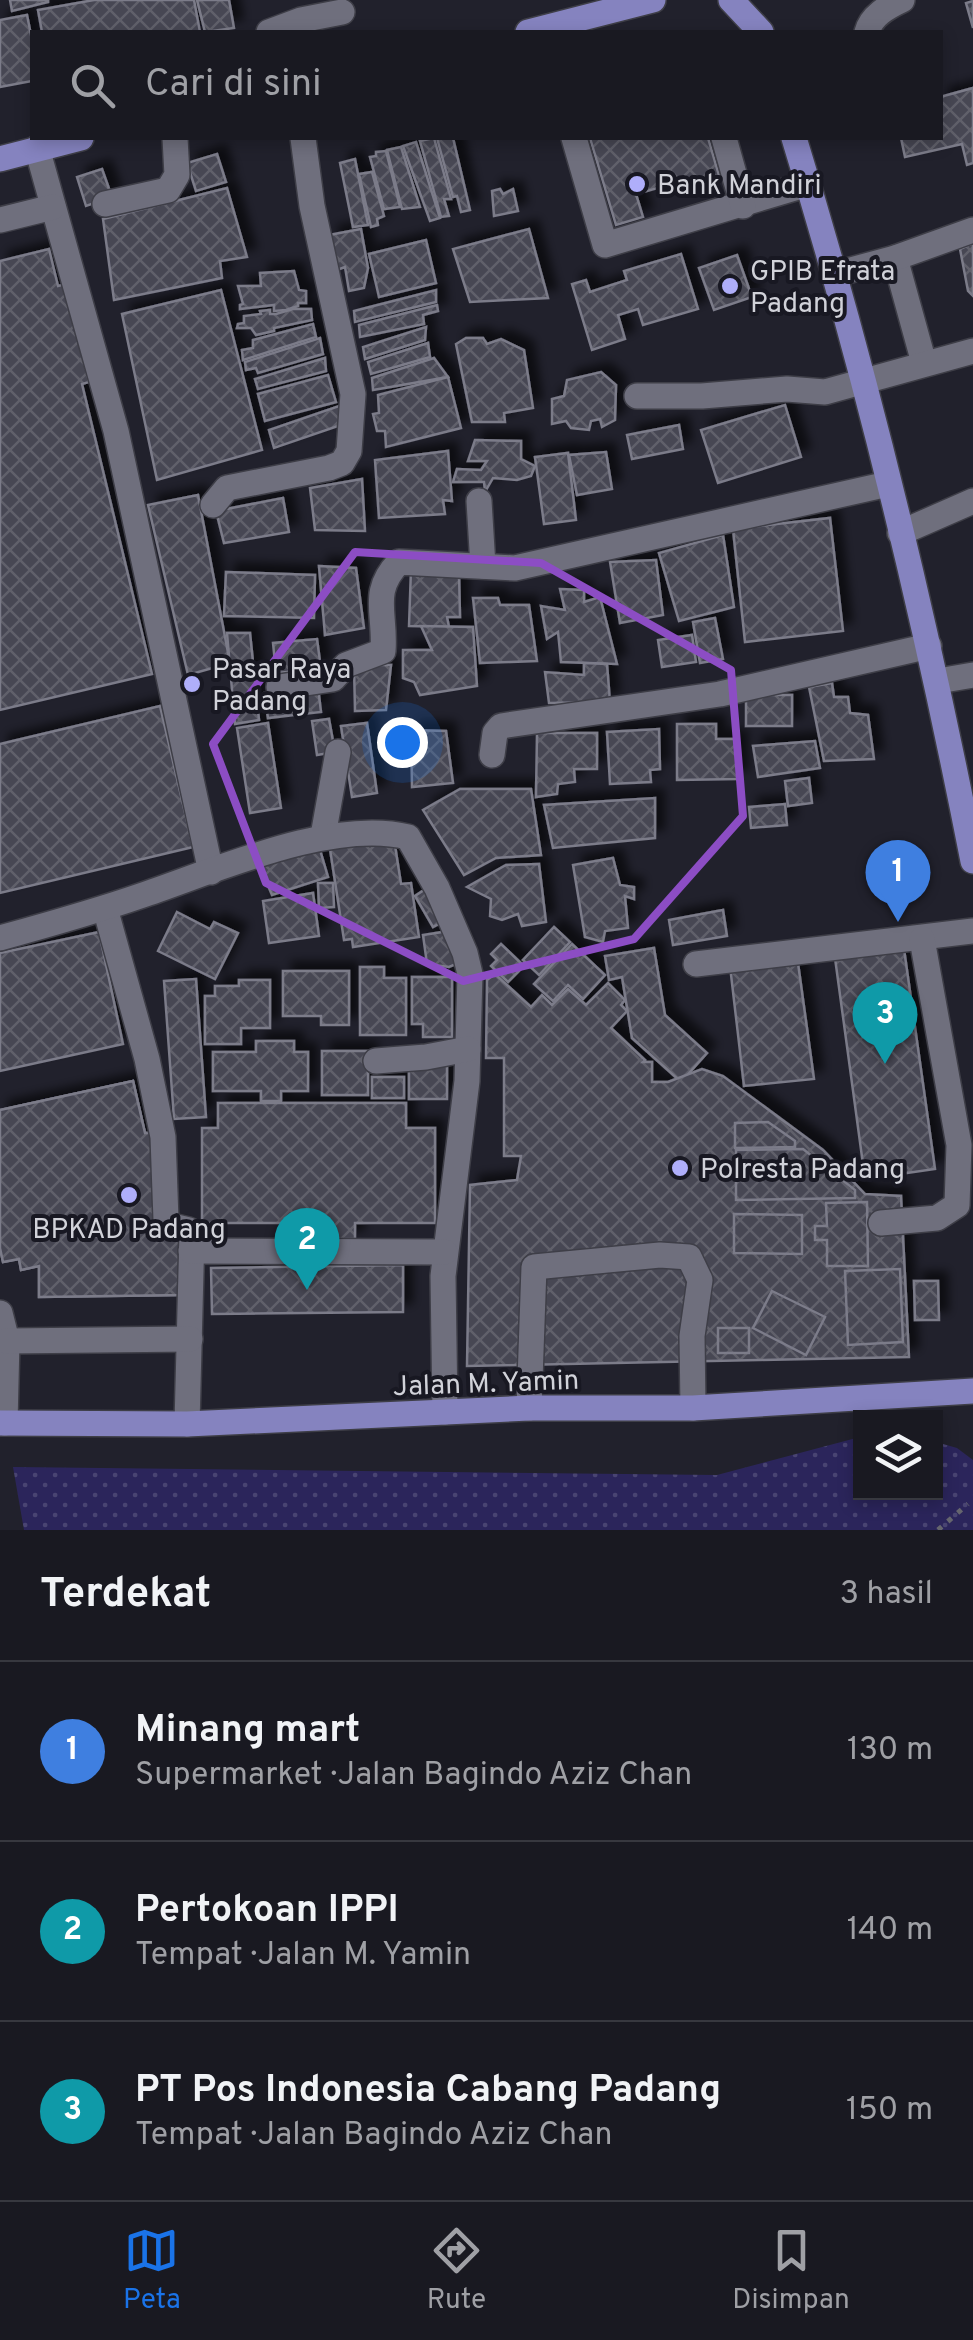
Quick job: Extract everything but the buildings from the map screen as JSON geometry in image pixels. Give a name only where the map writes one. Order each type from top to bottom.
[{"type":"main road","points":[[536,30],[653,0]]},
{"type":"main road","points":[[731,0],[759,30]]},
{"type":"main road","points":[[760,0],[761,30]]},
{"type":"main road","points":[[0,159],[72,140]]},
{"type":"main road","points":[[795,140],[866,382],[967,800],[973,861]]},
{"type":"main road","name":"Jalan M. Yamin","points":[[2,1425],[188,1424],[529,1408],[694,1408],[973,1391]]},
{"type":"street","points":[[868,30],[886,8],[902,0]]},
{"type":"street","points":[[274,30],[342,12]]},
{"type":"street","points":[[105,204],[168,190],[176,175],[175,140]]},
{"type":"street","points":[[213,504],[228,488],[342,464],[348,451],[353,394],[312,206],[302,140]]},
{"type":"street","points":[[575,140],[604,244],[808,184]]},
{"type":"street","points":[[725,140],[743,206]]},
{"type":"street","points":[[37,148],[116,430],[211,872]]},
{"type":"street","points":[[0,220],[53,207]]},
{"type":"street","points":[[836,274],[896,258],[973,230]]},
{"type":"street","points":[[896,258],[924,364]]},
{"type":"street","points":[[637,396],[825,392],[973,351]]},
{"type":"street","points":[[279,687],[333,679],[346,665],[383,651],[385,626],[380,593],[384,577],[399,562],[515,568],[888,484]]},
{"type":"street","points":[[479,502],[483,566]]},
{"type":"street","points":[[900,534],[971,505]]},
{"type":"street","points":[[492,756],[495,733],[501,726],[720,694],[929,646]]},
{"type":"street","points":[[938,681],[973,676]]},
{"type":"street","points":[[323,836],[338,752]]},
{"type":"street","points":[[0,938],[105,908],[323,836],[394,833],[408,837],[437,888],[470,974],[468,1081],[445,1252],[445,1412]]},
{"type":"street","points":[[105,908],[151,1076],[162,1137],[166,1220],[173,1228],[189,1230],[188,1424]]},
{"type":"street","points":[[696,964],[973,931]]},
{"type":"street","points":[[881,1224],[937,1218],[957,1205],[966,1142],[922,939]]},
{"type":"street","points":[[376,1061],[468,1049]]},
{"type":"street","points":[[191,1251],[445,1252]]},
{"type":"street","points":[[529,1408],[534,1267],[660,1255],[688,1257],[700,1280],[692,1336],[694,1408]]},
{"type":"street","points":[[0,1313],[7,1341],[2,1425]]},
{"type":"street","points":[[7,1341],[190,1339]]},
{"type":"path","points":[[938,1530],[968,1504]]},
{"type":"highlighted area","points":[[355,552],[541,563],[731,670],[743,816],[634,939],[463,981],[266,883],[213,744]]},
{"type":"shaded area","points":[[853,1439],[853,1500],[943,1500],[943,1444],[957,1448],[973,1460],[973,1530],[24,1530],[13,1467],[717,1475]]},
{"type":"place","name":"Bank Mandiri","points":[[637,184]]},
{"type":"place","name":"GPIB Efrata Padang","points":[[730,286]]},
{"type":"place","name":"Pasar Raya Padang","points":[[192,684]]},
{"type":"place","name":"Minang mart","points":[[898,922]]},
{"type":"place","name":"PT Pos Indonesia Cabang Padang","points":[[885,1064]]},
{"type":"place","name":"Polresta Padang","points":[[680,1168]]},
{"type":"place","name":"BPKAD Padang","points":[[129,1195]]},
{"type":"place","name":"Pertokoan IPPI","points":[[307,1290]]}]
